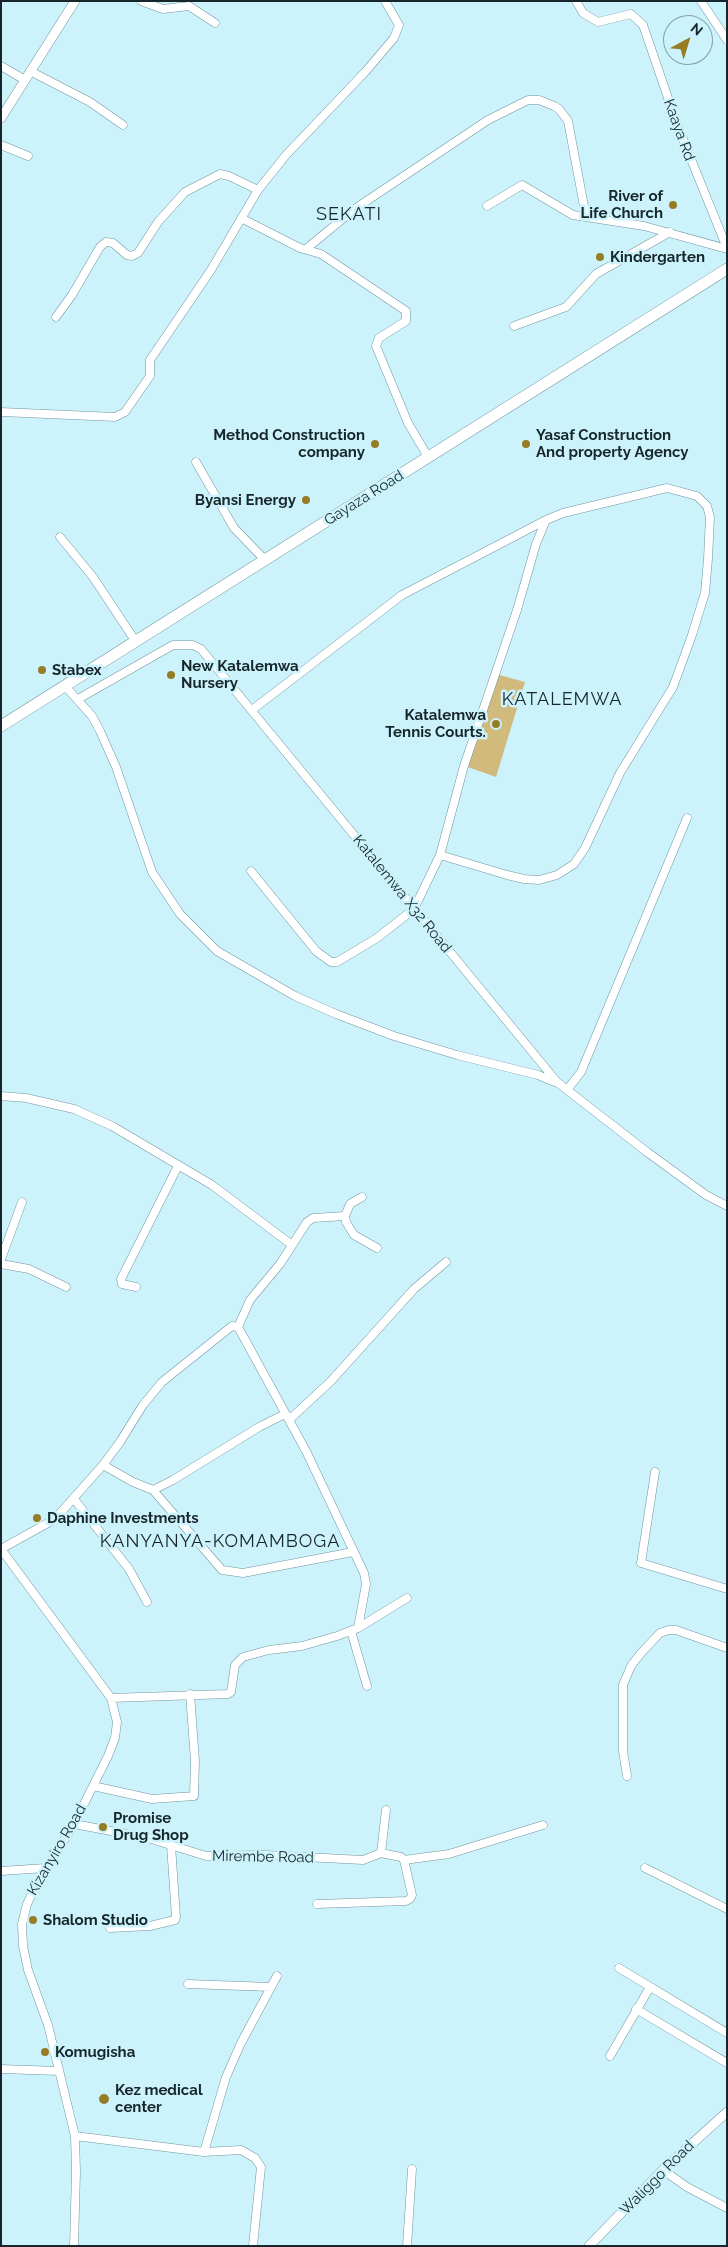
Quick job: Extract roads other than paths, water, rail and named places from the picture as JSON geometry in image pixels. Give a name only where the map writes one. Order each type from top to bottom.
[{"type":"main road","name":"Gayaza Road","points":[[2,725],[727,270]]},
{"type":"street","points":[[1,118],[75,1]]},
{"type":"street","points":[[141,1],[164,8],[189,6],[215,23]]},
{"type":"street","points":[[1,412],[115,416],[123,414],[150,376],[150,360],[211,270],[258,190],[286,155],[366,71],[394,38],[399,25],[385,1]]},
{"type":"street","name":"Kaaya Rd","points":[[576,1],[583,13],[598,22],[632,14],[643,25],[678,128],[727,249]]},
{"type":"street","points":[[701,1],[727,40]]},
{"type":"street","points":[[1,66],[25,80]]},
{"type":"street","points":[[30,71],[83,98],[123,125]]},
{"type":"street","points":[[306,249],[356,208],[488,120],[528,100],[539,100],[554,106],[559,109],[568,121],[586,217]]},
{"type":"street","points":[[1,145],[28,156]]},
{"type":"street","points":[[56,317],[72,295],[100,247],[106,242],[113,242],[127,256],[138,254],[158,222],[185,192],[220,174],[230,176],[258,190]]},
{"type":"street","points":[[486,206],[522,185],[564,210],[586,217],[670,232],[727,249]]},
{"type":"street","points":[[241,218],[306,249],[321,254],[406,311],[406,321],[379,338],[376,343],[408,423],[428,457]]},
{"type":"street","points":[[514,326],[566,307],[596,274],[670,232]]},
{"type":"street","points":[[196,462],[234,528],[265,560]]},
{"type":"street","points":[[252,710],[402,595],[546,520],[571,511],[667,488],[697,496],[707,506],[710,516],[705,593],[692,635],[674,687],[620,773],[585,848],[574,864],[557,876],[539,880],[507,876],[440,855]]},
{"type":"street","points":[[251,871],[316,950],[331,962],[337,962],[377,938],[414,909],[440,855],[464,766],[517,610],[536,544],[546,520]]},
{"type":"street","points":[[60,538],[92,576],[136,642]]},
{"type":"street","name":"Katalemwa X32 Road","points":[[78,699],[161,651],[184,644],[193,645],[209,656],[557,1082],[662,1163],[706,1195],[727,1206]]},
{"type":"street","points":[[65,686],[78,699],[100,731],[116,767],[152,872],[180,914],[217,950],[295,996],[336,1014],[394,1036],[457,1055],[538,1075],[557,1082]]},
{"type":"street","points":[[567,1090],[581,1072],[686,818]]},
{"type":"street","points":[[1,1096],[26,1098],[74,1109],[112,1126],[233,1199],[292,1244]]},
{"type":"street","points":[[136,1287],[122,1284],[121,1279],[178,1166]]},
{"type":"street","points":[[362,1197],[350,1204],[346,1216],[348,1228],[354,1235],[377,1248]]},
{"type":"street","points":[[1,1259],[22,1202]]},
{"type":"street","points":[[238,1327],[250,1300],[280,1264],[307,1222],[313,1218],[346,1216]]},
{"type":"street","points":[[153,1490],[173,1480],[259,1427],[287,1417],[332,1381],[414,1289],[446,1262]]},
{"type":"street","points":[[1,1264],[29,1269],[66,1287]]},
{"type":"street","points":[[1,1549],[51,1522],[103,1465],[143,1405],[162,1382],[232,1326],[238,1327]]},
{"type":"street","points":[[238,1327],[306,1451],[364,1573],[366,1584],[354,1629],[368,1686]]},
{"type":"street","points":[[103,1465],[133,1482],[153,1490],[222,1570],[243,1572],[354,1552]]},
{"type":"street","points":[[655,1472],[641,1563],[727,1589]]},
{"type":"street","points":[[74,1499],[129,1570],[147,1602]]},
{"type":"street","name":"Kizanyiro Road","points":[[1,1549],[111,1698],[117,1722],[115,1738],[93,1786],[74,1824],[46,1868],[27,1904],[22,1924],[23,1946],[28,1970],[48,2025],[74,2136],[76,2172],[74,2246]]},
{"type":"street","points":[[111,1698],[228,1694],[235,1665],[243,1657],[269,1650],[302,1646],[354,1629],[407,1598]]},
{"type":"street","points":[[627,1776],[623,1751],[623,1685],[631,1666],[640,1652],[660,1633],[676,1630],[727,1648]]},
{"type":"street","points":[[93,1786],[152,1800],[194,1796],[195,1761],[190,1694]]},
{"type":"street","points":[[317,1904],[406,1902],[412,1895],[404,1860],[401,1857],[381,1853],[386,1810]]},
{"type":"street","name":"Mirembe Road","points":[[74,1824],[148,1838],[214,1857],[265,1855],[362,1860],[381,1853]]},
{"type":"street","points":[[404,1860],[449,1854],[542,1825]]},
{"type":"street","points":[[110,1928],[150,1926],[175,1920],[171,1845]]},
{"type":"street","points":[[1,1871],[46,1868]]},
{"type":"street","points":[[645,1868],[727,1908]]},
{"type":"street","points":[[619,1968],[727,2033]]},
{"type":"street","points":[[204,2152],[226,2077],[241,2043],[276,1976]]},
{"type":"street","points":[[188,1984],[271,1987]]},
{"type":"street","points":[[610,2056],[650,1987]]},
{"type":"street","points":[[636,2009],[727,2063]]},
{"type":"street","points":[[1,2069],[59,2070]]},
{"type":"street","name":"Waliggo Road","points":[[589,2246],[663,2170],[727,2112]]},
{"type":"street","points":[[74,2136],[204,2152],[241,2150],[255,2158],[260,2166],[253,2246]]},
{"type":"street","points":[[406,2246],[412,2169]]},
{"type":"street","points":[[663,2170],[687,2187],[727,2208]]},
{"type":"place","name":"River of Life Church","points":[[673,205]]},
{"type":"place","name":"Kindergarten","points":[[600,257]]},
{"type":"place","name":"Method Construction company","points":[[375,444]]},
{"type":"place","name":"Yasaf Construction And property Agency","points":[[526,444]]},
{"type":"place","name":"Byansi Energy","points":[[306,500]]},
{"type":"place","name":"Stabex","points":[[42,670]]},
{"type":"place","name":"New Katalemwa Nursery","points":[[171,675]]},
{"type":"place","name":"Katalemwa Tennis Courts.","points":[[496,724]]},
{"type":"place","name":"Daphine Investments","points":[[37,1518]]},
{"type":"place","name":"Promise Drug Shop","points":[[103,1827]]},
{"type":"place","name":"Shalom Studio","points":[[33,1920]]},
{"type":"place","name":"Komugisha","points":[[45,2052]]},
{"type":"place","name":"Kez medical center","points":[[104,2099]]},
{"type":"district","name":"SEKATI","points":[[349,215]]},
{"type":"district","name":"KATALEMWA","points":[[562,700]]},
{"type":"district","name":"KANYANYA-KOMAMBOGA","points":[[220,1542]]}]
